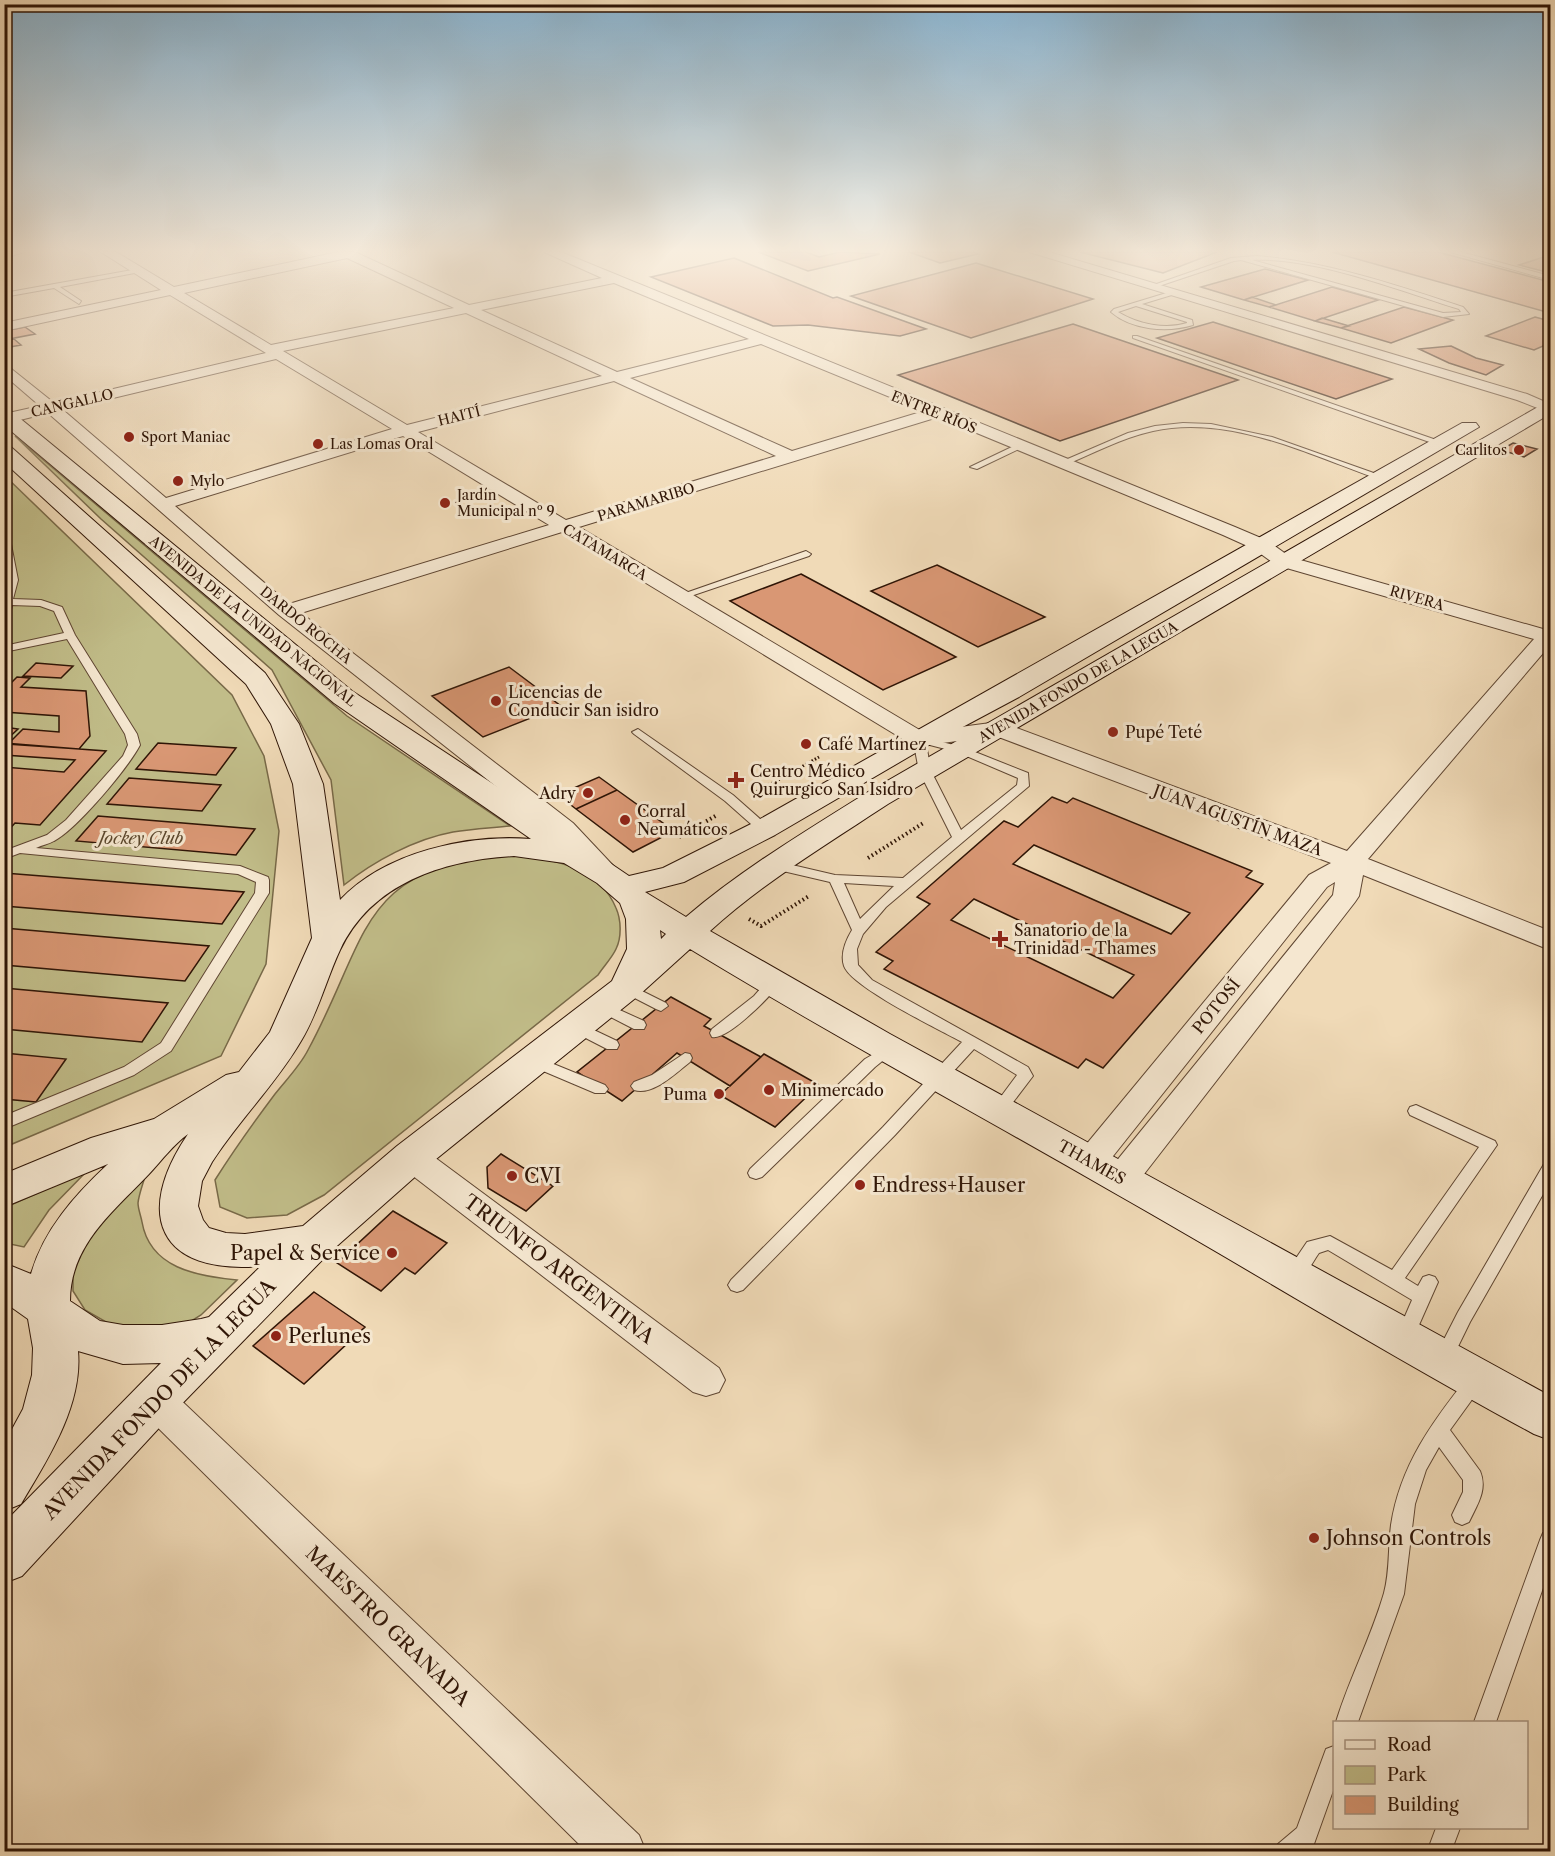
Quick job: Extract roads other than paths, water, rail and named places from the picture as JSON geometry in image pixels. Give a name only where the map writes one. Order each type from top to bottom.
[{"type":"main road","points":[[1502,408],[1545,386]]},
{"type":"main road","name":"AVENIDA FONDO DE LA LEGUA","points":[[624,889],[673,874],[764,829],[920,739],[1549,408]]},
{"type":"main road","name":"AVENIDA DE LA UNIDAD NACIONAL","points":[[6,417],[343,697],[511,809],[572,855]]},
{"type":"main road","name":"AVENIDA FONDO DE LA LEGUA","points":[[4,1559],[155,1400],[314,1241],[411,1157],[602,1007],[689,934],[723,902],[775,865],[925,771],[998,729],[1272,553],[1381,477],[1481,420]]},
{"type":"main road","points":[[4,452],[256,679],[285,724],[308,784],[329,938]]},
{"type":"main road","points":[[314,1241],[262,1249],[214,1249],[198,1241],[184,1228],[178,1210],[180,1186],[190,1160],[285,1038],[329,938],[354,904],[388,880],[430,860],[479,848],[527,846],[572,855]]},
{"type":"main road","name":"THAMES","points":[[572,855],[689,934],[888,1050],[1106,1170],[1477,1381],[1551,1419]]},
{"type":"main road","points":[[602,1007],[644,953],[644,920],[624,889]]},
{"type":"main road","points":[[4,1488],[42,1418],[52,1387],[56,1358],[47,1306],[56,1259],[72,1229],[96,1201],[170,1128],[259,1073]]},
{"type":"main road","points":[[4,1191],[105,1149],[170,1128]]},
{"type":"main road","points":[[4,1281],[47,1306],[70,1326],[100,1339],[137,1346],[178,1344],[220,1334]]},
{"type":"street","name":"CATAMARCA","points":[[253,339],[679,597],[920,739]]},
{"type":"street","name":"CANGALLO","points":[[6,417],[333,339]]},
{"type":"street","points":[[532,339],[791,457]]},
{"type":"street","name":"ENTRE RÍOS","points":[[757,339],[1272,553]]},
{"type":"street","points":[[1326,339],[1522,397],[1549,408]]},
{"type":"street","name":"HAITÍ","points":[[161,505],[406,430],[760,340]]},
{"type":"street","name":"DARDO ROCHA","points":[[4,367],[286,611],[564,828],[624,889]]},
{"type":"street","name":"PARAMARIBO","points":[[286,611],[937,412]]},
{"type":"street","name":"RIVERA","points":[[1272,553],[1549,636]]},
{"type":"street","points":[[1352,862],[1549,636]]},
{"type":"street","name":"JUAN AGUSTÍN MAZA","points":[[920,739],[998,729],[1352,862],[1551,941]]},
{"type":"street","name":"POTOSÍ","points":[[1106,1170],[1346,896],[1352,862]]},
{"type":"street","name":"TRIUNFO ARGENTINA","points":[[411,1157],[706,1380]]},
{"type":"street","name":"MAESTRO GRANADA","points":[[155,1400],[622,1851]]},
{"type":"lane","points":[[1137,339],[1441,443]]},
{"type":"lane","points":[[1060,464],[1154,428],[1191,424],[1260,436],[1381,477]]},
{"type":"lane","points":[[974,467],[1019,447]]},
{"type":"lane","points":[[4,534],[13,580],[4,619]]},
{"type":"lane","points":[[679,597],[806,554]]},
{"type":"lane","points":[[4,855],[51,838],[70,823],[128,757],[134,745],[131,734],[70,635],[58,609],[42,603],[9,602]]},
{"type":"lane","points":[[4,650],[70,635]]},
{"type":"lane","points":[[638,732],[729,798],[764,829]]},
{"type":"lane","points":[[959,838],[925,771],[920,739],[962,750],[1012,769],[1024,776],[1025,781],[1023,786],[959,838],[904,882],[859,930],[850,948],[851,966],[867,983],[1023,1071],[1024,1076],[999,1110]]},
{"type":"lane","points":[[4,1123],[129,1071],[165,1047],[262,893],[263,880],[240,870],[22,850]]},
{"type":"lane","points":[[775,865],[835,879],[904,882]]},
{"type":"lane","points":[[835,879],[859,930]]},
{"type":"lane","points":[[717,1033],[759,999],[773,983]]},
{"type":"lane","points":[[602,1007],[661,1006]]},
{"type":"lane","points":[[602,1007],[639,1025]]},
{"type":"lane","points":[[602,1007],[612,1045]]},
{"type":"lane","points":[[737,1285],[889,1131],[972,1041]]},
{"type":"lane","points":[[756,1173],[870,1063],[888,1050]]},
{"type":"lane","points":[[639,1086],[685,1058]]},
{"type":"lane","points":[[534,1061],[600,1089]]},
{"type":"lane","points":[[1394,1281],[1490,1145],[1416,1111]]},
{"type":"lane","points":[[1442,1361],[1464,1317],[1551,1168]]},
{"type":"lane","points":[[1293,1276],[1313,1247],[1330,1243],[1394,1281],[1426,1290],[1404,1339]]},
{"type":"lane","points":[[1347,1721],[1394,1593],[1406,1492],[1417,1462],[1438,1430],[1477,1381]]},
{"type":"lane","points":[[1438,1430],[1473,1478],[1473,1493],[1461,1515]]},
{"type":"lane","points":[[1485,1721],[1551,1540]]},
{"type":"lane","points":[[1286,1851],[1306,1836],[1333,1762]]},
{"type":"lane","points":[[1439,1851],[1447,1829]]},
{"type":"place","name":"Sport Maniac","points":[[129,437]]},
{"type":"place","name":"Las Lomas Oral","points":[[318,444]]},
{"type":"place","name":"Carlitos","points":[[1519,450]]},
{"type":"place","name":"Mylo","points":[[178,481]]},
{"type":"place","name":"Jardín Municipal nº 9","points":[[445,503]]},
{"type":"place","name":"Licencias de Conducir San isidro","points":[[496,701]]},
{"type":"place","name":"Pupé Teté","points":[[1113,732]]},
{"type":"place","name":"Café Martínez","points":[[806,744]]},
{"type":"place","name":"Centro Médico Quirurgico San Isidro","points":[[736,780]]},
{"type":"place","name":"Adry","points":[[588,793]]},
{"type":"place","name":"Corral Neumáticos","points":[[625,820]]},
{"type":"place","name":"Sanatorio de la Trinidad - Thames","points":[[1000,939]]},
{"type":"place","name":"Minimercado","points":[[769,1090]]},
{"type":"place","name":"Puma","points":[[719,1094]]},
{"type":"place","name":"CVI","points":[[512,1176]]},
{"type":"place","name":"Endress+Hauser","points":[[860,1185]]},
{"type":"place","name":"Papel & Service","points":[[392,1253]]},
{"type":"place","name":"Perlunes","points":[[276,1336]]},
{"type":"place","name":"Johnson Controls","points":[[1314,1538]]},
{"type":"park label","name":"Jockey Club","points":[[141,838]]}]
